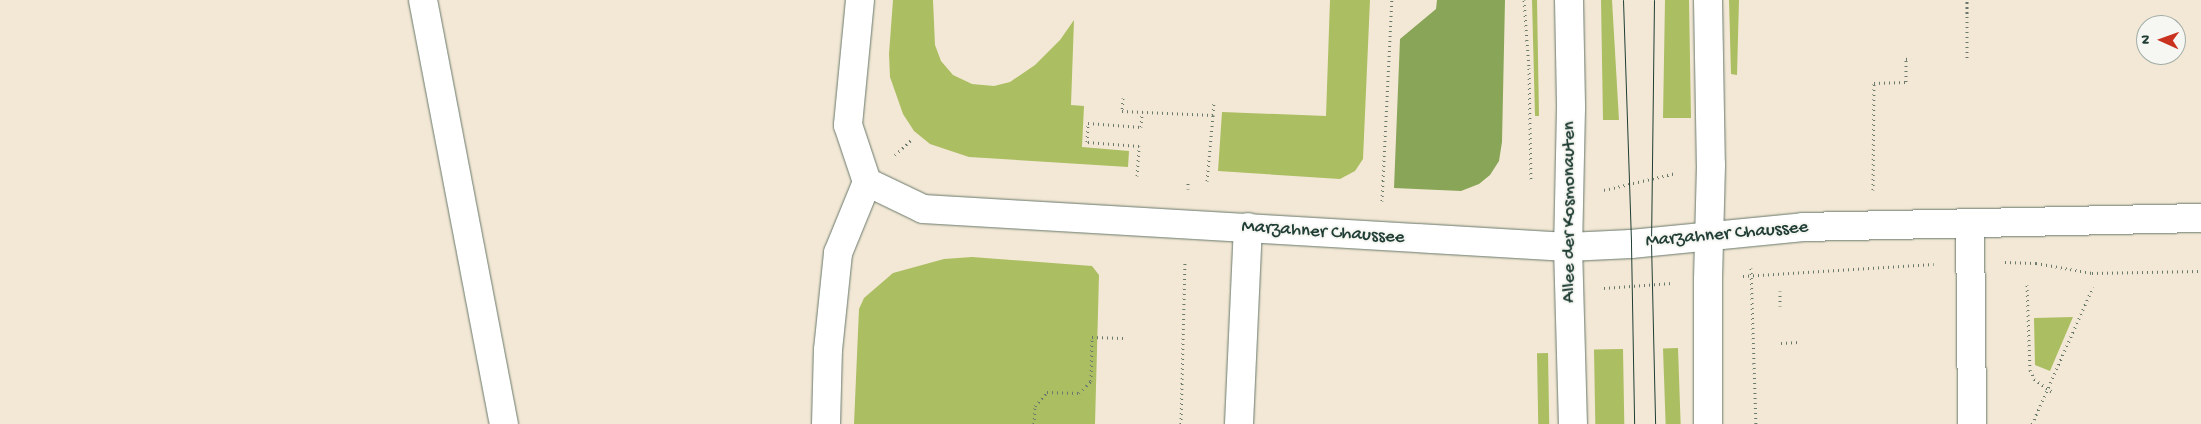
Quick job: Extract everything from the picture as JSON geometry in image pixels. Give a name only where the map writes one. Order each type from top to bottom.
[{"type":"street","points":[[423,0],[504,424]]},
{"type":"street","points":[[826,424],[828,350],[838,253],[868,182],[848,125],[860,0]]},
{"type":"street","name":"Allee der Kosmonauten","points":[[1569,0],[1570,197],[1568,247],[1573,424]]},
{"type":"street","points":[[1708,0],[1711,166],[1708,236],[1708,424]]},
{"type":"street","name":"Marzahner Chaussee","points":[[868,182],[923,209],[1568,247],[1803,227],[2201,218]]},
{"type":"street","points":[[1970,224],[1972,424]]},
{"type":"street","points":[[1239,424],[1248,227]]},
{"type":"path","points":[[1382,237],[1392,0]]},
{"type":"path","points":[[1524,0],[1530,117]]},
{"type":"path","points":[[1967,0],[1967,58]]},
{"type":"path","points":[[1873,193],[1874,83],[1906,82],[1906,59],[1911,58]]},
{"type":"path","points":[[1123,98],[1122,111],[1213,115]]},
{"type":"path","points":[[1207,181],[1214,101]]},
{"type":"path","points":[[1137,176],[1139,146],[1087,142],[1088,123],[1141,127],[1142,112]]},
{"type":"path","points":[[1570,197],[1711,166]]},
{"type":"path","points":[[1181,424],[1185,268]]},
{"type":"path","points":[[1570,291],[1751,276],[1756,424]]},
{"type":"path","points":[[2027,285],[2030,370],[2034,379],[2054,393]]},
{"type":"path","points":[[2032,424],[2093,287]]},
{"type":"path","points":[[1780,292],[1780,306]]},
{"type":"path","points":[[1034,424],[1035,406],[1047,392],[1078,393],[1091,381],[1092,337],[1124,338]]},
{"type":"path","points":[[1781,343],[1799,342]]},
{"type":"green space","points":[[893,0],[933,0],[935,45],[941,61],[953,75],[972,84],[994,86],[1010,82],[1035,65],[1060,40],[1074,20],[1071,105],[1084,106],[1082,147],[1129,151],[1128,167],[969,157],[930,144],[914,131],[903,114],[890,77],[889,54]]},
{"type":"green space","points":[[1330,0],[1370,0],[1363,159],[1355,171],[1340,179],[1218,171],[1222,112],[1326,116]]},
{"type":"green space","points":[[1437,0],[1505,0],[1502,142],[1499,161],[1490,175],[1479,184],[1461,191],[1394,188],[1400,39],[1436,9]]},
{"type":"green space","points":[[1532,0],[1537,0],[1539,116],[1535,116]]},
{"type":"green space","points":[[1601,0],[1612,0],[1619,120],[1603,120]]},
{"type":"green space","points":[[1665,0],[1689,0],[1691,118],[1663,118]]},
{"type":"green space","points":[[1729,0],[1739,0],[1737,75],[1731,74]]},
{"type":"green space","points":[[972,257],[1092,266],[1099,275],[1095,424],[854,424],[859,309],[864,298],[893,273],[944,259]]},
{"type":"green space","points":[[2073,317],[2050,371],[2035,365],[2034,318]]},
{"type":"green space","points":[[1678,348],[1681,424],[1666,424],[1663,349]]},
{"type":"green space","points":[[1623,349],[1624,424],[1595,424],[1594,350]]},
{"type":"green space","points":[[1537,353],[1548,353],[1549,424],[1538,424]]},
{"type":"tram line","points":[[1623,0],[1631,244],[1634,424]]},
{"type":"tram line","points":[[1654,0],[1651,242],[1655,424]]}]
